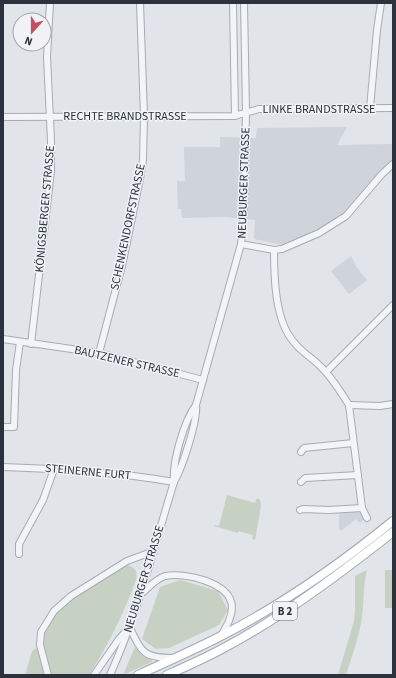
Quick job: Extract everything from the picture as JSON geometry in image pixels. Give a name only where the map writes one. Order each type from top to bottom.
[{"type":"main road","name":"B 2","points":[[138,675],[221,636],[280,603],[358,549],[393,521]]},
{"type":"main road","name":"B 2","points":[[167,675],[220,650],[281,614],[361,557],[393,532]]},
{"type":"street","name":"KÖNIGSBERGER STRASSE","points":[[31,344],[51,171],[47,57],[50,3]]},
{"type":"street","name":"SCHENKENDORFSTRASSE","points":[[99,353],[122,266],[143,160],[144,116],[140,3]]},
{"type":"street","name":"NEUBURGER STRASSE","points":[[233,3],[235,116]]},
{"type":"street","name":"NEUBURGER STRASSE","points":[[110,675],[130,628],[141,594],[174,482],[173,469],[176,456],[190,413],[196,405],[242,244],[246,112],[244,3]]},
{"type":"street","points":[[370,108],[381,3]]},
{"type":"street","name":"LINKE BRANDSTRASSE","points":[[246,112],[260,109],[393,108]]},
{"type":"street","name":"RECHTE BRANDSTRASSE","points":[[3,117],[235,116],[246,112]]},
{"type":"street","points":[[242,244],[274,250],[319,233],[346,216],[382,174],[393,164]]},
{"type":"street","points":[[274,250],[275,276],[279,306],[287,333],[292,341],[326,372],[343,394],[349,405],[362,508],[367,518]]},
{"type":"street","points":[[326,372],[393,305]]},
{"type":"street","name":"BAUTZENER STRASSE","points":[[3,340],[99,353],[203,380]]},
{"type":"street","points":[[3,427],[14,427],[16,370],[20,342]]},
{"type":"street","points":[[349,405],[380,406],[393,404]]},
{"type":"street","points":[[301,452],[304,448],[354,443]]},
{"type":"street","name":"STEINERNE FURT","points":[[3,467],[54,469],[122,475],[174,482]]},
{"type":"street","points":[[19,554],[19,544],[43,500],[54,469]]},
{"type":"street","points":[[301,482],[305,478],[358,476]]},
{"type":"street","points":[[300,510],[362,508]]},
{"type":"street","points":[[48,675],[40,644],[41,632],[54,611],[70,596],[121,564],[154,551]]},
{"type":"street","points":[[141,594],[157,580],[171,576],[197,578],[217,586],[229,596],[232,607],[230,618],[221,636]]},
{"type":"street","points":[[94,675],[119,639],[130,628],[138,645],[149,655],[157,658],[176,658]]},
{"type":"shaded area","points":[[347,127],[337,145],[393,144],[393,159],[344,215],[317,232],[282,245],[254,239],[255,220],[225,217],[182,218],[181,209],[178,209],[177,181],[185,181],[184,147],[220,147],[220,137],[256,138],[257,128]]},
{"type":"shaded area","points":[[351,256],[357,268],[367,280],[349,294],[331,271]]},
{"type":"shaded area","points":[[339,511],[356,511],[359,512],[364,519],[360,523],[356,519],[342,530],[339,530]]},
{"type":"green space","points":[[227,495],[255,503],[257,498],[260,500],[261,506],[255,540],[252,539],[253,535],[238,531],[238,533],[214,526],[219,526]]},
{"type":"green space","points":[[127,565],[135,570],[137,574],[136,580],[115,629],[89,675],[25,675],[32,651],[42,645],[43,632],[55,613],[72,598],[119,568]]},
{"type":"green space","points":[[367,570],[361,624],[357,639],[346,675],[338,675],[354,621],[355,576]]},
{"type":"green space","points":[[385,570],[393,570],[393,608],[385,608]]},
{"type":"green space","points":[[180,580],[218,591],[228,610],[219,625],[169,648],[156,649],[142,639],[160,587]]},
{"type":"green space","points":[[135,647],[142,655],[152,660],[152,662],[123,675]]}]
